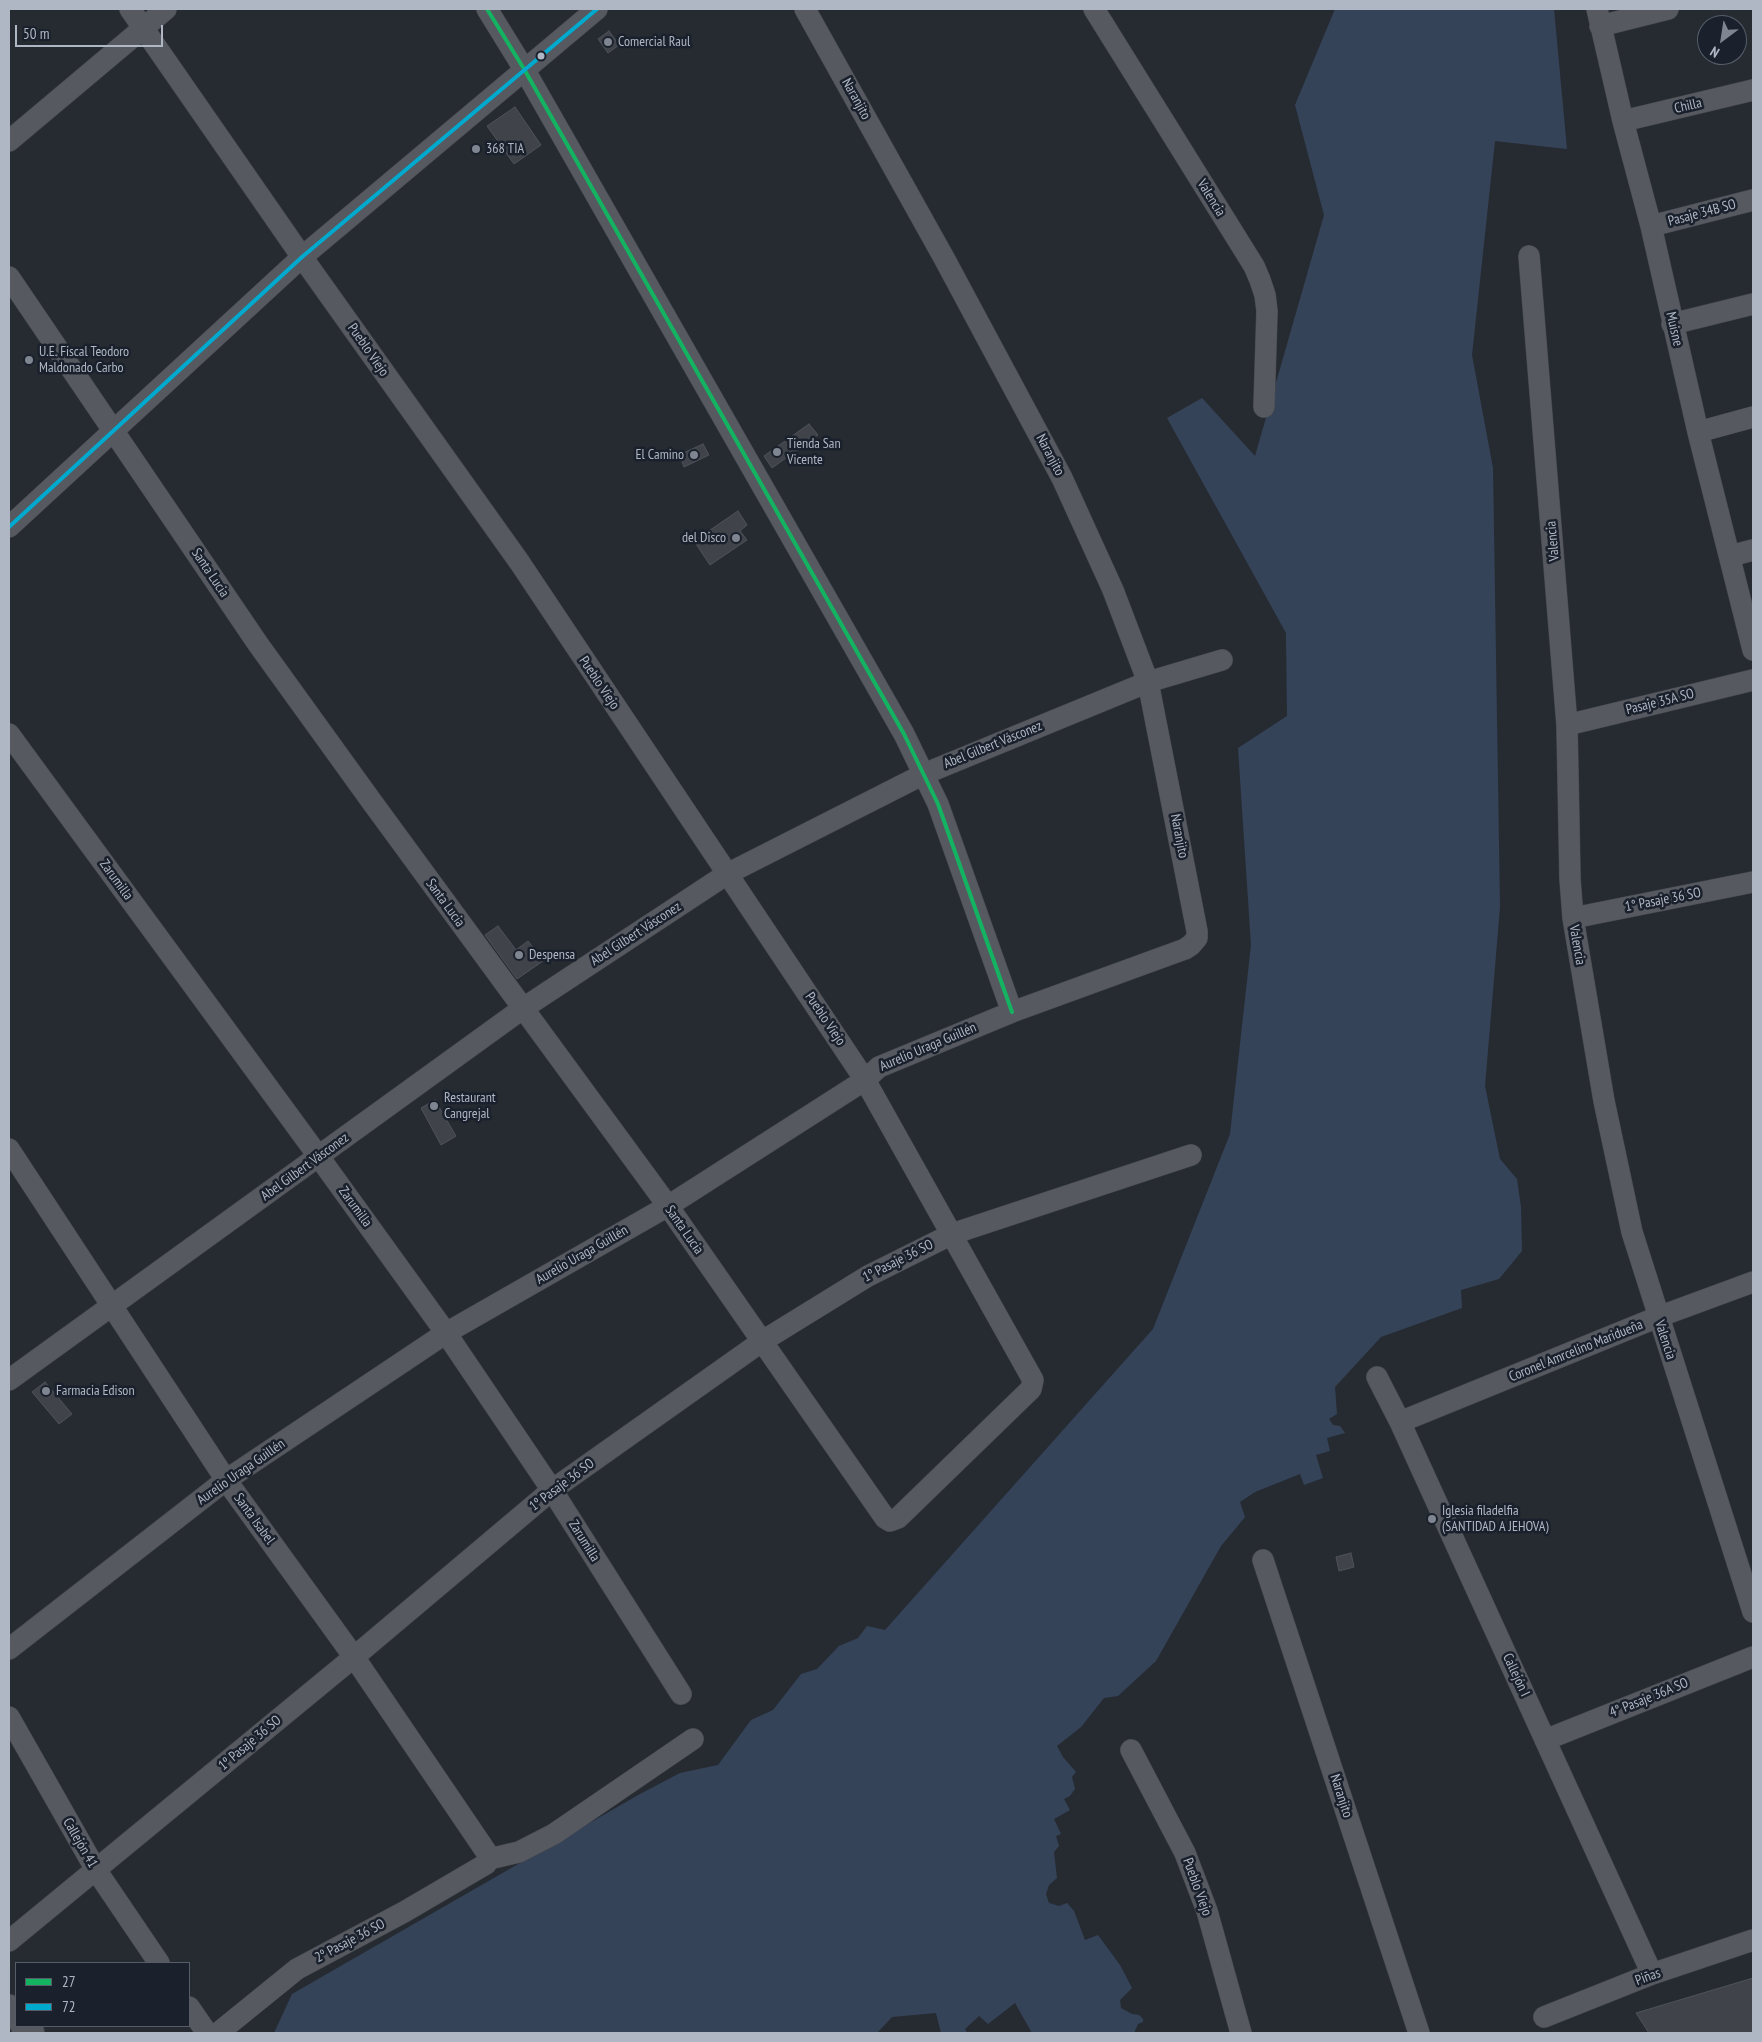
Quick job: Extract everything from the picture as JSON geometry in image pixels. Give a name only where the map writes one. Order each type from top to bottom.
[{"type":"street","name":"Pueblo Viejo","points":[[130,9],[302,257],[520,563],[865,1080],[1033,1380],[1032,1388],[898,1518],[890,1521]]},
{"type":"street","points":[[9,142],[166,9]]},
{"type":"street","points":[[487,9],[524,69],[904,734],[938,804],[1012,1012]]},
{"type":"street","points":[[9,527],[302,257],[597,9]]},
{"type":"street","name":"Naranjito","points":[[805,9],[944,258],[1062,478],[1114,590],[1148,682],[1197,938]]},
{"type":"street","name":"Valencia","points":[[1094,9],[1254,266],[1260,280],[1265,295],[1266,310],[1264,407]]},
{"type":"street","points":[[1599,18],[1668,9]]},
{"type":"street","name":"Muisne","points":[[1599,18],[1623,121],[1651,226],[1698,432],[1753,650]]},
{"type":"street","name":"Chilla","points":[[1623,121],[1753,90]]},
{"type":"street","name":"Pasaje 34B SO","points":[[1651,226],[1753,200]]},
{"type":"street","name":"Valencia","points":[[1529,256],[1567,725],[1570,879],[1573,918],[1604,1101],[1632,1232],[1753,1612]]},
{"type":"street","name":"Santa Lucia","points":[[9,277],[258,644],[522,1009],[668,1206],[885,1518],[890,1521]]},
{"type":"street","points":[[1672,324],[1753,304]]},
{"type":"street","points":[[1698,432],[1753,417]]},
{"type":"street","points":[[1730,556],[1753,550]]},
{"type":"street","name":"Abel Gilbert Vásconez","points":[[9,1380],[522,1009],[726,874],[924,774],[1148,682],[1222,660]]},
{"type":"street","name":"Pasaje 35A SO","points":[[1567,725],[1753,680]]},
{"type":"street","name":"Zarumilla","points":[[9,734],[446,1333],[552,1490],[681,1694]]},
{"type":"street","name":"1° Pasaje 36 SO","points":[[1573,918],[1753,882]]},
{"type":"street","name":"Aurelio Uraga Guillén","points":[[9,1650],[226,1480],[446,1333],[668,1206],[865,1080],[882,1065],[1012,1012],[1185,949],[1197,938]]},
{"type":"street","name":"Santa Isabel","points":[[9,1149],[226,1480],[354,1657],[487,1853],[489,1859]]},
{"type":"street","name":"1º Pasaje 36 SO","points":[[9,1941],[354,1657],[552,1490],[761,1342],[868,1276],[952,1234],[1191,1155]]},
{"type":"street","name":"Coronel Amrcelino Maridueña","points":[[1400,1422],[1658,1318],[1753,1282]]},
{"type":"street","name":"Callejón I","points":[[1377,1377],[1400,1422],[1652,1974]]},
{"type":"street","name":"Naranjito","points":[[1263,1560],[1419,2033]]},
{"type":"street","name":"4° Pasaje 36A SO","points":[[1545,1740],[1753,1656]]},
{"type":"street","name":"Callejón 41","points":[[9,1717],[96,1870],[158,1962]]},
{"type":"street","points":[[489,1859],[519,1852],[554,1834],[692,1739]]},
{"type":"street","name":"Pueblo Viejo","points":[[1130,1750],[1188,1861],[1207,1911],[1241,2033]]},
{"type":"street","name":"2º Pasaje 36 SO","points":[[218,2033],[297,1969],[404,1912],[486,1864],[489,1859]]},
{"type":"street","name":"Piñas","points":[[1544,2017],[1652,1974],[1753,1940]]},
{"type":"street","points":[[190,2008],[207,2033]]},
{"type":"water","points":[[1335,9],[1554,9],[1567,149],[1495,141],[1472,355],[1493,468],[1500,907],[1485,1086],[1500,1159],[1517,1179],[1521,1207],[1522,1251],[1499,1279],[1461,1290],[1462,1308],[1381,1337],[1335,1387],[1337,1414],[1329,1419],[1333,1425],[1340,1426],[1345,1433],[1327,1438],[1330,1451],[1316,1455],[1323,1478],[1304,1485],[1300,1474],[1255,1492],[1240,1502],[1245,1517],[1221,1546],[1156,1661],[1118,1696],[1104,1698],[1081,1727],[1057,1746],[1063,1757],[1076,1772],[1072,1777],[1075,1789],[1070,1796],[1064,1799],[1070,1810],[1054,1819],[1061,1834],[1056,1836],[1059,1846],[1054,1852],[1057,1878],[1049,1885],[1046,1894],[1049,1903],[1059,1906],[1067,1903],[1074,1911],[1085,1940],[1098,1935],[1120,1965],[1132,1988],[1120,2000],[1121,2008],[1132,2014],[1139,2015],[1143,2022],[1138,2024],[1134,2033],[1032,2033],[1015,2003],[988,2024],[979,2016],[965,2029],[967,2033],[941,2033],[936,2013],[892,2017],[877,2033],[274,2033],[292,1994],[640,1794],[680,1773],[718,1765],[751,1720],[773,1710],[801,1674],[817,1669],[839,1646],[858,1638],[867,1626],[885,1630],[1153,1329],[1230,1134],[1251,945],[1238,748],[1287,716],[1286,633],[1167,418],[1202,398],[1255,456],[1324,215],[1295,105]]},
{"type":"building","name":"Comercial Raul","points":[[609,31],[619,45],[608,53],[598,39]]},
{"type":"building","points":[[515,107],[541,145],[514,164],[487,126]]},
{"type":"building","points":[[809,424],[818,435],[772,468],[764,456]]},
{"type":"building","name":"El Camino","points":[[703,444],[709,455],[684,467],[679,455]]},
{"type":"building","points":[[738,511],[747,525],[740,531],[747,540],[710,565],[694,541]]},
{"type":"building","name":"Despensa","points":[[498,926],[516,950],[528,941],[543,961],[517,979],[485,935]]},
{"type":"building","points":[[435,1100],[456,1136],[441,1145],[421,1108]]},
{"type":"building","points":[[45,1382],[72,1414],[59,1424],[32,1392]]},
{"type":"building","points":[[1351,1553],[1354,1567],[1339,1571],[1336,1557]]},
{"type":"building","points":[[1753,1978],[1753,2033],[1649,2033],[1636,2013]]},
{"type":"transit line","name":"27","points":[[487,9],[524,69],[904,734],[938,804],[1012,1012]]},
{"type":"transit line","name":"72","points":[[9,527],[302,257],[597,9]]},
{"type":"place","name":"Comercial Raul","points":[[608,42]]},
{"type":"place","name":"368 TIA","points":[[476,149]]},
{"type":"place","name":"U.E. Fiscal Teodoro Maldonado Carbo","points":[[29,360]]},
{"type":"place","name":"Tienda San Vicente","points":[[777,452]]},
{"type":"place","name":"El Camino","points":[[694,455]]},
{"type":"place","name":"del Disco","points":[[736,538]]},
{"type":"place","name":"Despensa","points":[[519,955]]},
{"type":"place","name":"Restaurant Cangrejal","points":[[434,1106]]},
{"type":"place","name":"Farmacia Edison","points":[[46,1391]]},
{"type":"place","name":"Iglesia filadelfia (SANTIDAD A JEHOVA)","points":[[1432,1519]]}]
